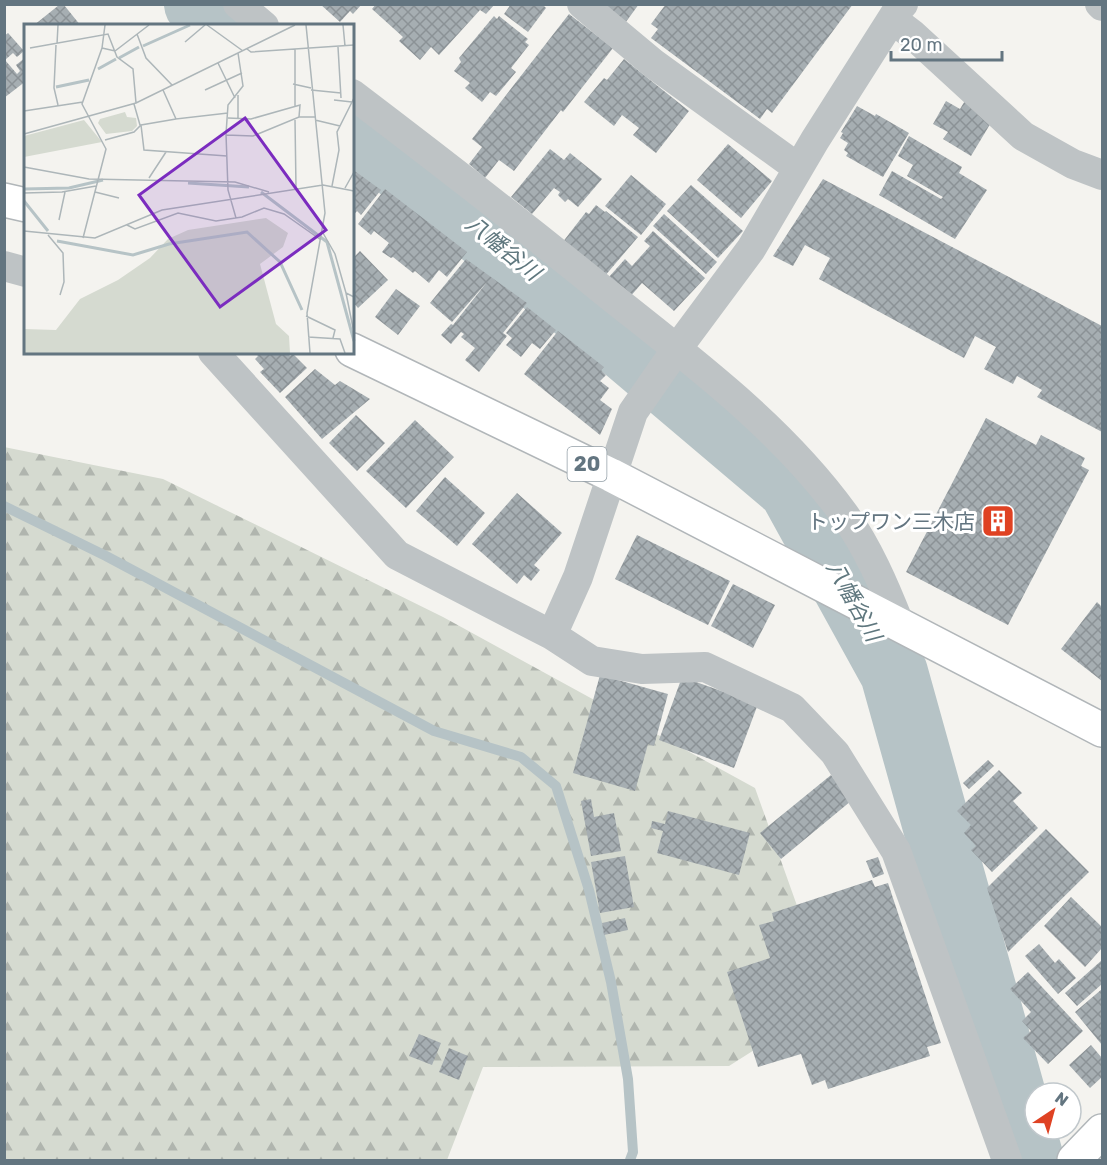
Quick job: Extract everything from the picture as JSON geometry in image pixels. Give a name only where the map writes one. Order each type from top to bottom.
[{"type":"main road","points":[[4,200],[24,205]]},
{"type":"main road","name":"20","points":[[354,351],[611,476],[1102,730]]},
{"type":"main road","points":[[1077,1158],[1102,1131]]},
{"type":"street","points":[[238,4],[262,24]]},
{"type":"street","points":[[582,4],[654,64],[798,168]]},
{"type":"street","points":[[552,635],[578,577],[633,412],[751,249],[798,168],[897,12],[913,35],[1023,136],[1073,164],[1102,175]]},
{"type":"street","points":[[354,96],[488,197],[720,384],[787,446],[844,515],[879,573],[899,623]]},
{"type":"street","points":[[4,266],[24,271]]},
{"type":"street","points":[[215,354],[397,555],[552,635],[592,661],[642,669],[705,667],[792,708],[836,753],[896,852],[1007,1161]]},
{"type":"green space","points":[[4,447],[163,479],[443,617],[755,788],[831,1001],[729,1066],[483,1067],[447,1160],[5,1160]]},
{"type":"building","points":[[320,4],[362,4],[353,14],[350,11],[340,22]]},
{"type":"building","points":[[376,4],[495,4],[486,14],[480,10],[439,55],[431,47],[420,60],[399,41],[403,37],[372,9]]},
{"type":"building","points":[[511,4],[542,4],[546,8],[528,32],[504,14]]},
{"type":"building","points":[[602,4],[639,4],[623,26]]},
{"type":"building","points":[[666,4],[853,4],[772,113],[767,109],[760,119],[651,38],[658,29],[651,24]]},
{"type":"building","points":[[59,5],[64,5],[79,24],[35,24]]},
{"type":"building","points":[[569,14],[613,48],[514,171],[499,160],[485,178],[469,164],[482,147],[472,139]]},
{"type":"building","points":[[494,16],[497,19],[499,16],[528,39],[525,42],[529,45],[511,68],[516,72],[496,96],[490,92],[482,102],[465,88],[470,83],[454,71],[461,62],[459,58]]},
{"type":"building","points":[[8,33],[24,51],[17,57],[13,53],[5,60],[17,74],[20,71],[16,65],[24,59],[24,83],[4,98],[4,36]]},
{"type":"building","points":[[624,59],[689,111],[656,153],[633,135],[639,128],[622,115],[614,126],[584,102],[604,78],[607,80]]},
{"type":"building","points":[[966,99],[995,116],[971,156],[943,139],[948,132],[933,124],[946,101],[960,109]]},
{"type":"building","points":[[857,106],[909,133],[883,177],[846,156],[848,153],[844,150],[848,143],[840,138],[843,133],[841,132]]},
{"type":"building","points":[[909,136],[962,167],[959,173],[987,190],[955,239],[879,195],[892,171],[941,199],[943,197],[907,176],[913,165],[898,156]]},
{"type":"building","points":[[728,144],[772,181],[741,218],[697,180]]},
{"type":"building","points":[[550,149],[564,160],[570,153],[602,179],[578,207],[568,199],[565,202],[558,195],[560,192],[554,188],[532,214],[511,197]]},
{"type":"building","points":[[354,170],[381,190],[361,215],[357,211],[354,215]]},
{"type":"building","points":[[631,175],[666,204],[641,235],[605,206]]},
{"type":"building","points":[[823,179],[1102,326],[1102,432],[1037,397],[1042,390],[1017,376],[1013,384],[984,369],[996,347],[975,336],[964,358],[819,279],[830,258],[805,245],[793,266],[773,256]]},
{"type":"building","points":[[691,185],[743,231],[718,258],[667,211]]},
{"type":"building","points":[[385,189],[467,252],[447,277],[439,270],[429,283],[415,271],[413,273],[393,257],[382,252],[389,243],[374,231],[371,235],[358,224]]},
{"type":"building","points":[[596,205],[638,237],[604,277],[562,243],[586,212],[589,214]]},
{"type":"building","points":[[664,214],[717,262],[706,274],[653,226]]},
{"type":"building","points":[[653,231],[705,278],[674,311],[642,283],[629,298],[608,278],[625,259],[632,266],[650,246],[644,241]]},
{"type":"building","points":[[360,251],[388,280],[358,308],[354,303],[354,257]]},
{"type":"building","points":[[466,259],[527,303],[503,333],[507,336],[479,372],[465,360],[475,348],[461,337],[464,334],[461,332],[451,344],[441,335],[451,324],[453,325],[487,282],[452,322],[430,303]]},
{"type":"building","points":[[396,289],[420,306],[398,335],[375,317]]},
{"type":"building","points":[[527,307],[556,330],[540,349],[532,343],[521,357],[506,345],[512,338],[506,333]]},
{"type":"building","points":[[558,331],[604,367],[601,370],[606,375],[600,381],[609,388],[600,400],[612,409],[600,435],[524,374]]},
{"type":"building","points":[[256,354],[288,354],[290,356],[293,354],[307,368],[280,393],[260,372],[264,369],[255,359],[258,356]]},
{"type":"building","points":[[315,369],[335,385],[340,381],[370,399],[322,439],[285,397]]},
{"type":"building","points":[[356,415],[385,443],[357,471],[329,443]]},
{"type":"building","name":"トップワン三木店","points":[[986,418],[1036,445],[1041,435],[1085,458],[1081,466],[1089,470],[1008,625],[906,572]]},
{"type":"building","points":[[415,420],[454,457],[406,508],[366,471]]},
{"type":"building","points":[[445,477],[485,513],[457,546],[416,511]]},
{"type":"building","points":[[517,493],[562,533],[534,565],[540,570],[531,581],[524,575],[517,584],[472,544]]},
{"type":"building","points":[[637,535],[730,581],[708,625],[615,579]]},
{"type":"building","points":[[733,584],[775,605],[753,648],[711,626]]},
{"type":"building","points":[[1097,602],[1102,607],[1102,681],[1061,649]]},
{"type":"building","points":[[600,675],[668,694],[654,746],[648,744],[635,791],[573,773]]},
{"type":"building","points":[[682,677],[758,704],[734,768],[659,740]]},
{"type":"building","points":[[988,760],[994,766],[969,789],[963,783]]},
{"type":"building","points":[[999,770],[1022,793],[1013,801],[1038,828],[992,872],[971,850],[976,846],[964,833],[971,825],[957,811]]},
{"type":"building","points":[[831,775],[851,801],[781,859],[760,833]]},
{"type":"building","points":[[591,799],[594,817],[614,813],[621,851],[591,856],[581,801]]},
{"type":"building","points":[[668,811],[750,833],[739,875],[657,853],[663,831],[651,828],[652,821],[665,824]]},
{"type":"building","points":[[1046,829],[1089,872],[1008,952],[987,888]]},
{"type":"building","points":[[625,856],[634,907],[600,913],[591,862]]},
{"type":"building","points":[[878,857],[884,874],[873,878],[866,861]]},
{"type":"building","points":[[872,880],[875,887],[888,883],[941,1043],[927,1047],[930,1056],[828,1089],[825,1080],[812,1085],[801,1054],[758,1067],[727,972],[770,958],[759,925],[774,921],[772,913]]},
{"type":"building","points":[[1071,897],[1102,927],[1102,948],[1085,967],[1044,926]]},
{"type":"building","points":[[625,918],[628,930],[604,935],[602,923]]},
{"type":"building","points":[[1039,944],[1055,963],[1059,959],[1076,978],[1058,994],[1025,956]]},
{"type":"building","points":[[1102,960],[1102,984],[1077,1006],[1065,993]]},
{"type":"building","points":[[1028,972],[1083,1031],[1048,1064],[1023,1038],[1031,1031],[1022,1021],[1031,1012],[1010,989]]},
{"type":"building","points":[[1102,989],[1102,1045],[1075,1012]]},
{"type":"building","points":[[419,1034],[441,1043],[432,1065],[409,1056]]},
{"type":"building","points":[[1091,1045],[1102,1058],[1102,1077],[1090,1088],[1069,1065]]},
{"type":"building","points":[[449,1048],[468,1056],[459,1080],[439,1072]]},
{"type":"waterway","name":"八幡谷川","points":[[198,4],[222,24]]},
{"type":"waterway","name":"八幡谷川","points":[[354,130],[608,332],[792,488],[894,673],[1030,1160]]},
{"type":"waterway","points":[[4,506],[106,556],[434,731],[521,757],[556,786],[589,890],[611,982],[628,1079],[633,1152],[630,1160]]},
{"type":"place","name":"トップワン三木店","points":[[998,521]]}]
